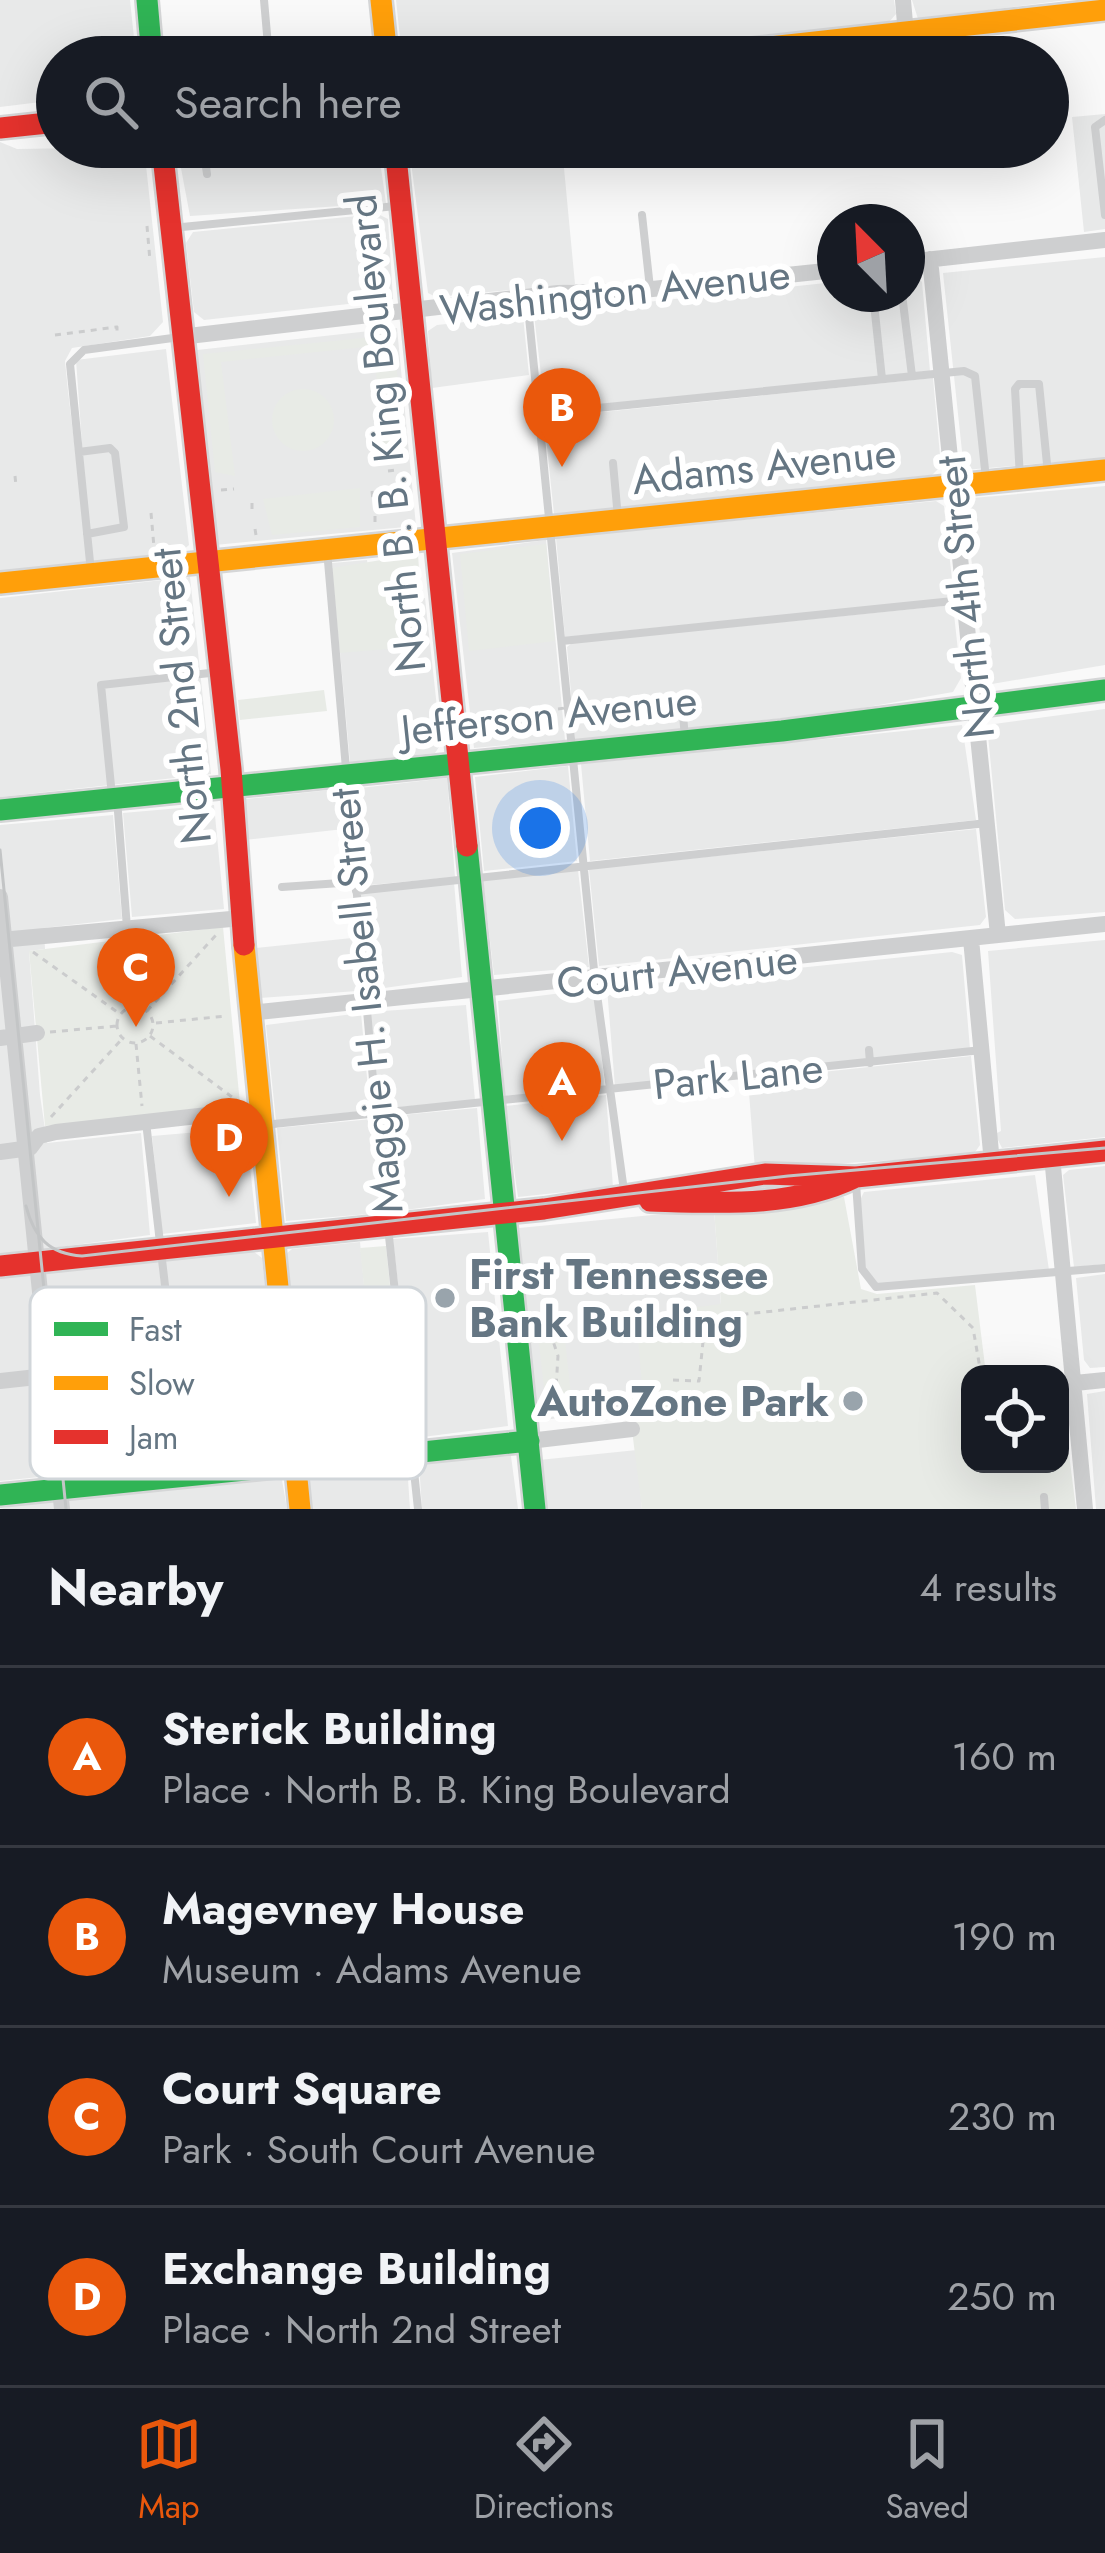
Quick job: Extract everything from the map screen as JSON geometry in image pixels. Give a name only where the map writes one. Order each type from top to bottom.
[{"type":"main road","points":[[147,0],[150,36]]},
{"type":"main road","points":[[381,0],[384,36]]},
{"type":"main road","points":[[896,36],[1105,10]]},
{"type":"main road","points":[[0,128],[36,124]]},
{"type":"main road","name":"North 2nd Street","points":[[164,168],[204,562],[233,785],[242,918],[237,1015],[262,1117],[275,1287]]},
{"type":"main road","name":"North B. B. King Boulevard","points":[[397,168],[518,1328],[512,1381],[529,1441],[535,1509]]},
{"type":"main road","name":"Adams Avenue","points":[[0,583],[1105,470]]},
{"type":"main road","name":"Jefferson Avenue","points":[[0,810],[686,741],[1105,690]]},
{"type":"main road","points":[[0,1266],[625,1200],[740,1174],[820,1169],[856,1177],[1105,1151]]},
{"type":"main road","points":[[426,1455],[441,1458],[529,1441]]},
{"type":"main road","points":[[0,1495],[61,1499],[171,1479]]},
{"type":"main road","name":"North 2nd Street","points":[[297,1479],[300,1509]]},
{"type":"street","points":[[903,0],[906,35]]},
{"type":"street","points":[[925,260],[1105,240]]},
{"type":"street","name":"North 4th Street","points":[[930,260],[998,935]]},
{"type":"street","name":"Washington Avenue","points":[[180,337],[527,297],[817,272]]},
{"type":"street","points":[[0,897],[8,940],[7,1037],[25,1149],[39,1287]]},
{"type":"street","points":[[8,940],[128,934],[242,918]]},
{"type":"street","name":"Court Avenue","points":[[237,1015],[1105,924]]},
{"type":"street","points":[[970,939],[992,1162]]},
{"type":"street","points":[[7,1037],[37,1034]]},
{"type":"street","points":[[0,1153],[25,1149],[51,1127],[144,1118],[262,1117]]},
{"type":"street","points":[[1052,1156],[1085,1509]]},
{"type":"street","points":[[0,1381],[30,1378]]},
{"type":"street","points":[[1075,1383],[1105,1380]]},
{"type":"street","points":[[529,1441],[632,1430]]},
{"type":"lane","points":[[264,0],[267,36]]},
{"type":"lane","points":[[1105,120],[1095,128],[1105,214]]},
{"type":"lane","points":[[205,168],[206,174]]},
{"type":"lane","points":[[171,229],[401,206]]},
{"type":"lane","points":[[642,215],[650,289]]},
{"type":"lane","points":[[527,297],[595,980],[625,1200]]},
{"type":"lane","points":[[875,312],[881,379]]},
{"type":"lane","points":[[904,312],[912,376]]},
{"type":"lane","points":[[91,573],[70,364],[84,350],[180,337]]},
{"type":"lane","points":[[538,414],[964,370],[975,376],[986,483]]},
{"type":"lane","points":[[1020,479],[1015,389],[1019,384],[1039,384],[1048,476]]},
{"type":"lane","points":[[79,452],[110,448],[116,453],[124,526],[87,534]]},
{"type":"lane","points":[[613,464],[618,519]]},
{"type":"lane","name":"Maggie H. Isabell Street","points":[[326,549],[395,1287]]},
{"type":"lane","points":[[562,641],[963,600]]},
{"type":"lane","points":[[128,934],[100,686],[220,672]]},
{"type":"lane","points":[[683,716],[686,741]]},
{"type":"lane","points":[[282,886],[472,878],[988,823]]},
{"type":"lane","points":[[869,1050],[870,1063]]},
{"type":"lane","name":"Park Lane","points":[[262,1117],[376,1114],[982,1050]]},
{"type":"lane","points":[[144,1118],[165,1287]]},
{"type":"lane","points":[[856,1177],[854,1199],[865,1277],[884,1290],[1105,1268]]},
{"type":"lane","points":[[518,1328],[563,1323]]},
{"type":"lane","name":"Maggie H. Isabell Street","points":[[415,1479],[418,1509]]},
{"type":"lane","points":[[1044,1497],[1046,1509]]},
{"type":"path","points":[[147,226],[150,261]]},
{"type":"path","points":[[55,335],[117,328],[119,346]]},
{"type":"path","points":[[388,471],[397,470]]},
{"type":"path","points":[[15,476],[16,487]]},
{"type":"path","points":[[221,490],[234,489]]},
{"type":"path","points":[[372,490],[373,500]]},
{"type":"path","points":[[252,503],[252,515]]},
{"type":"path","points":[[151,513],[155,551]]},
{"type":"path","points":[[375,516],[375,526]]},
{"type":"path","points":[[558,709],[585,705]]},
{"type":"path","points":[[128,934],[133,1007]]},
{"type":"path","points":[[147,1010],[218,934]]},
{"type":"path","points":[[8,940],[120,1014]]},
{"type":"path","points":[[352,946],[365,944]]},
{"type":"path","points":[[133,1007],[147,1010],[154,1024],[149,1036],[136,1043],[122,1038],[117,1026],[120,1014],[133,1007]]},
{"type":"path","points":[[154,1024],[237,1015]]},
{"type":"path","points":[[37,1034],[117,1026]]},
{"type":"path","points":[[149,1036],[234,1098]]},
{"type":"path","points":[[51,1127],[122,1038]]},
{"type":"path","points":[[136,1043],[144,1118]]},
{"type":"path","points":[[535,1094],[538,1103]]},
{"type":"path","points":[[673,1380],[699,1381],[704,1331],[719,1317],[937,1294],[973,1328],[980,1365]]},
{"type":"path","points":[[551,1324],[556,1388],[569,1436]]},
{"type":"shaded area","points":[[0,0],[130,0],[134,36],[36,36],[36,103],[0,107]]},
{"type":"shaded area","points":[[396,0],[894,0],[896,14],[889,22],[756,36],[400,36]]},
{"type":"shaded area","points":[[912,0],[1067,0],[918,19]]},
{"type":"shaded area","points":[[1105,114],[1105,229],[1084,232],[1072,117]]},
{"type":"shaded area","points":[[0,142],[17,149],[36,149],[36,168],[146,168],[163,322],[150,336],[72,348],[65,361],[76,458],[83,458],[76,360],[166,349],[189,545],[181,552],[0,571]]},
{"type":"shaded area","points":[[181,168],[381,168],[386,203],[190,216]]},
{"type":"shaded area","points":[[412,168],[564,168],[575,284],[436,297],[428,293]]},
{"type":"shaded area","points":[[378,214],[388,219],[393,299],[204,320],[194,312],[186,243],[193,232]]},
{"type":"shaded area","points":[[1105,257],[1105,458],[964,470],[943,273]]},
{"type":"shaded area","points":[[817,284],[817,312],[925,312],[930,371],[545,410],[534,314]]},
{"type":"shaded area","points":[[523,316],[529,375],[432,388],[428,331],[437,325]]},
{"type":"shaded area","points":[[397,328],[416,526],[215,545],[197,350]]},
{"type":"shaded area","points":[[393,335],[406,457],[395,464],[383,462],[374,346],[221,362],[235,476],[215,472],[203,354]]},
{"type":"shaded area","points":[[933,378],[941,466],[932,475],[554,514],[544,418]]},
{"type":"shaded area","points":[[303,389],[325,398],[334,420],[325,442],[303,451],[281,442],[272,420],[281,398]]},
{"type":"shaded area","points":[[1105,486],[1105,665],[986,685],[965,505],[973,498]]},
{"type":"shaded area","points":[[360,488],[360,527],[272,535],[263,499]]},
{"type":"shaded area","points":[[936,501],[944,506],[954,598],[565,637],[556,538]]},
{"type":"shaded area","points":[[546,540],[565,740],[474,748],[452,553]]},
{"type":"shaded area","points":[[546,544],[555,641],[469,651],[460,554]]},
{"type":"shaded area","points":[[418,554],[424,646],[340,653],[332,568]]},
{"type":"shaded area","points":[[367,560],[374,611],[383,603],[425,598],[441,744],[435,753],[350,762],[332,563]]},
{"type":"shaded area","points":[[190,577],[211,774],[0,797],[0,598]]},
{"type":"shaded area","points":[[953,605],[961,678],[953,692],[839,712],[575,740],[567,647],[572,643]]},
{"type":"shaded area","points":[[324,690],[327,711],[240,720],[238,700]]},
{"type":"shaded area","points":[[1105,709],[1105,912],[1015,919],[1005,910],[987,725]]},
{"type":"shaded area","points":[[962,725],[976,820],[590,861],[581,764]]},
{"type":"shaded area","points":[[568,766],[577,861],[484,871],[475,777]]},
{"type":"shaded area","points":[[447,778],[455,877],[359,886],[351,789]]},
{"type":"shaded area","points":[[339,789],[344,829],[244,840],[246,799]]},
{"type":"shaded area","points":[[214,805],[224,909],[132,917],[123,813]]},
{"type":"shaded area","points":[[113,815],[122,919],[44,928],[45,949],[29,951],[40,1095],[47,1143],[141,1133],[150,1235],[0,1255],[0,825]]},
{"type":"shaded area","points":[[976,829],[986,917],[980,925],[599,966],[589,869]]},
{"type":"shaded area","points":[[578,870],[589,967],[494,975],[483,880]]},
{"type":"shaded area","points":[[454,882],[462,977],[370,990],[358,894]]},
{"type":"shaded area","points":[[223,927],[240,1104],[45,1126],[29,951]]},
{"type":"shaded area","points":[[352,938],[357,991],[260,998],[256,948]]},
{"type":"shaded area","points":[[1105,940],[1105,1137],[1002,1148],[995,1134],[1001,1131],[988,951]]},
{"type":"shaded area","points":[[952,952],[962,955],[970,1049],[615,1087],[607,988]]},
{"type":"shaded area","points":[[594,989],[605,1088],[505,1098],[498,1001]]},
{"type":"shaded area","points":[[466,1005],[475,1100],[379,1109],[370,1012]]},
{"type":"shaded area","points":[[361,1013],[370,1110],[276,1121],[266,1025]]},
{"type":"shaded area","points":[[971,1056],[980,1145],[973,1155],[755,1169],[748,1080]]},
{"type":"shaded area","points":[[606,1095],[613,1187],[518,1197],[505,1106]]},
{"type":"shaded area","points":[[477,1108],[485,1199],[391,1212],[380,1117]]},
{"type":"shaded area","points":[[372,1119],[380,1213],[286,1221],[277,1128]]},
{"type":"shaded area","points":[[246,1128],[256,1223],[162,1234],[152,1136]]},
{"type":"shaded area","points":[[1105,1166],[1105,1264],[1074,1267],[1063,1175],[1069,1170]]},
{"type":"shaded area","points":[[1035,1175],[1049,1270],[880,1285],[866,1270],[858,1204],[864,1192]]},
{"type":"shaded area","points":[[844,1197],[861,1289],[877,1294],[975,1285],[985,1365],[961,1365],[961,1473],[1069,1473],[1069,1454],[1076,1509],[642,1509],[628,1399],[643,1397],[636,1315],[721,1304],[714,1209]]},
{"type":"shaded area","points":[[714,1209],[721,1305],[643,1397],[629,1399],[629,1409],[536,1421],[519,1228]]},
{"type":"shaded area","points":[[488,1232],[508,1426],[426,1437],[426,1287],[398,1287],[393,1239]]},
{"type":"shaded area","points":[[360,1242],[364,1287],[290,1287],[286,1254],[292,1249]]},
{"type":"shaded area","points":[[386,1246],[390,1287],[364,1287],[360,1248]]},
{"type":"shaded area","points":[[253,1251],[262,1258],[265,1287],[168,1287],[165,1261]]},
{"type":"shaded area","points":[[159,1261],[161,1287],[30,1287],[30,1478],[0,1481],[0,1276]]},
{"type":"shaded area","points":[[1105,1274],[1105,1367],[1090,1368],[1084,1360],[1076,1278]]},
{"type":"shaded area","points":[[564,1331],[573,1413],[547,1416],[538,1334]]},
{"type":"shaded area","points":[[1105,1391],[1105,1509],[1096,1509],[1087,1394]]},
{"type":"shaded area","points":[[637,1450],[642,1509],[545,1509],[539,1460]]},
{"type":"shaded area","points":[[511,1456],[518,1509],[422,1509],[420,1479],[426,1479],[426,1462]]},
{"type":"shaded area","points":[[279,1479],[287,1509],[0,1509],[36,1500]]},
{"type":"shaded area","points":[[309,1479],[408,1479],[410,1509],[311,1509]]},
{"type":"tram line","points":[[0,850],[44,1287]]},
{"type":"tram line","points":[[26,1206],[33,1227],[45,1242],[60,1252],[82,1256],[788,1176],[1105,1148]]},
{"type":"tram line","points":[[63,1479],[66,1509]]},
{"type":"traffic: fast","points":[[147,0],[150,36]]},
{"type":"traffic: fast","points":[[0,810],[782,731],[1105,690]]},
{"type":"traffic: fast","points":[[467,846],[535,1509]]},
{"type":"traffic: fast","points":[[426,1452],[529,1441]]},
{"type":"traffic: fast","points":[[0,1495],[157,1479]]},
{"type":"traffic: slow","points":[[381,0],[385,36]]},
{"type":"traffic: slow","points":[[869,36],[1105,10]]},
{"type":"traffic: slow","points":[[0,583],[1105,470]]},
{"type":"traffic: slow","points":[[244,945],[278,1287]]},
{"type":"traffic: slow","points":[[297,1479],[300,1509]]},
{"type":"traffic: jam","points":[[0,128],[36,124]]},
{"type":"traffic: jam","points":[[164,168],[231,769],[244,945]]},
{"type":"traffic: jam","points":[[397,168],[467,846]]},
{"type":"traffic: jam","points":[[650,1201],[781,1199],[856,1177],[1105,1151]]},
{"type":"traffic: jam","points":[[0,1266],[544,1209],[765,1174],[856,1177]]},
{"type":"place","name":"Magevney House","points":[[562,467]]},
{"type":"place","name":"Court Square","points":[[136,1027]]},
{"type":"place","name":"Sterick Building","points":[[562,1141]]},
{"type":"place","name":"Exchange Building","points":[[229,1197]]},
{"type":"place","name":"First Tennessee Bank Building","points":[[445,1298]]},
{"type":"place","name":"AutoZone Park","points":[[853,1401]]}]
